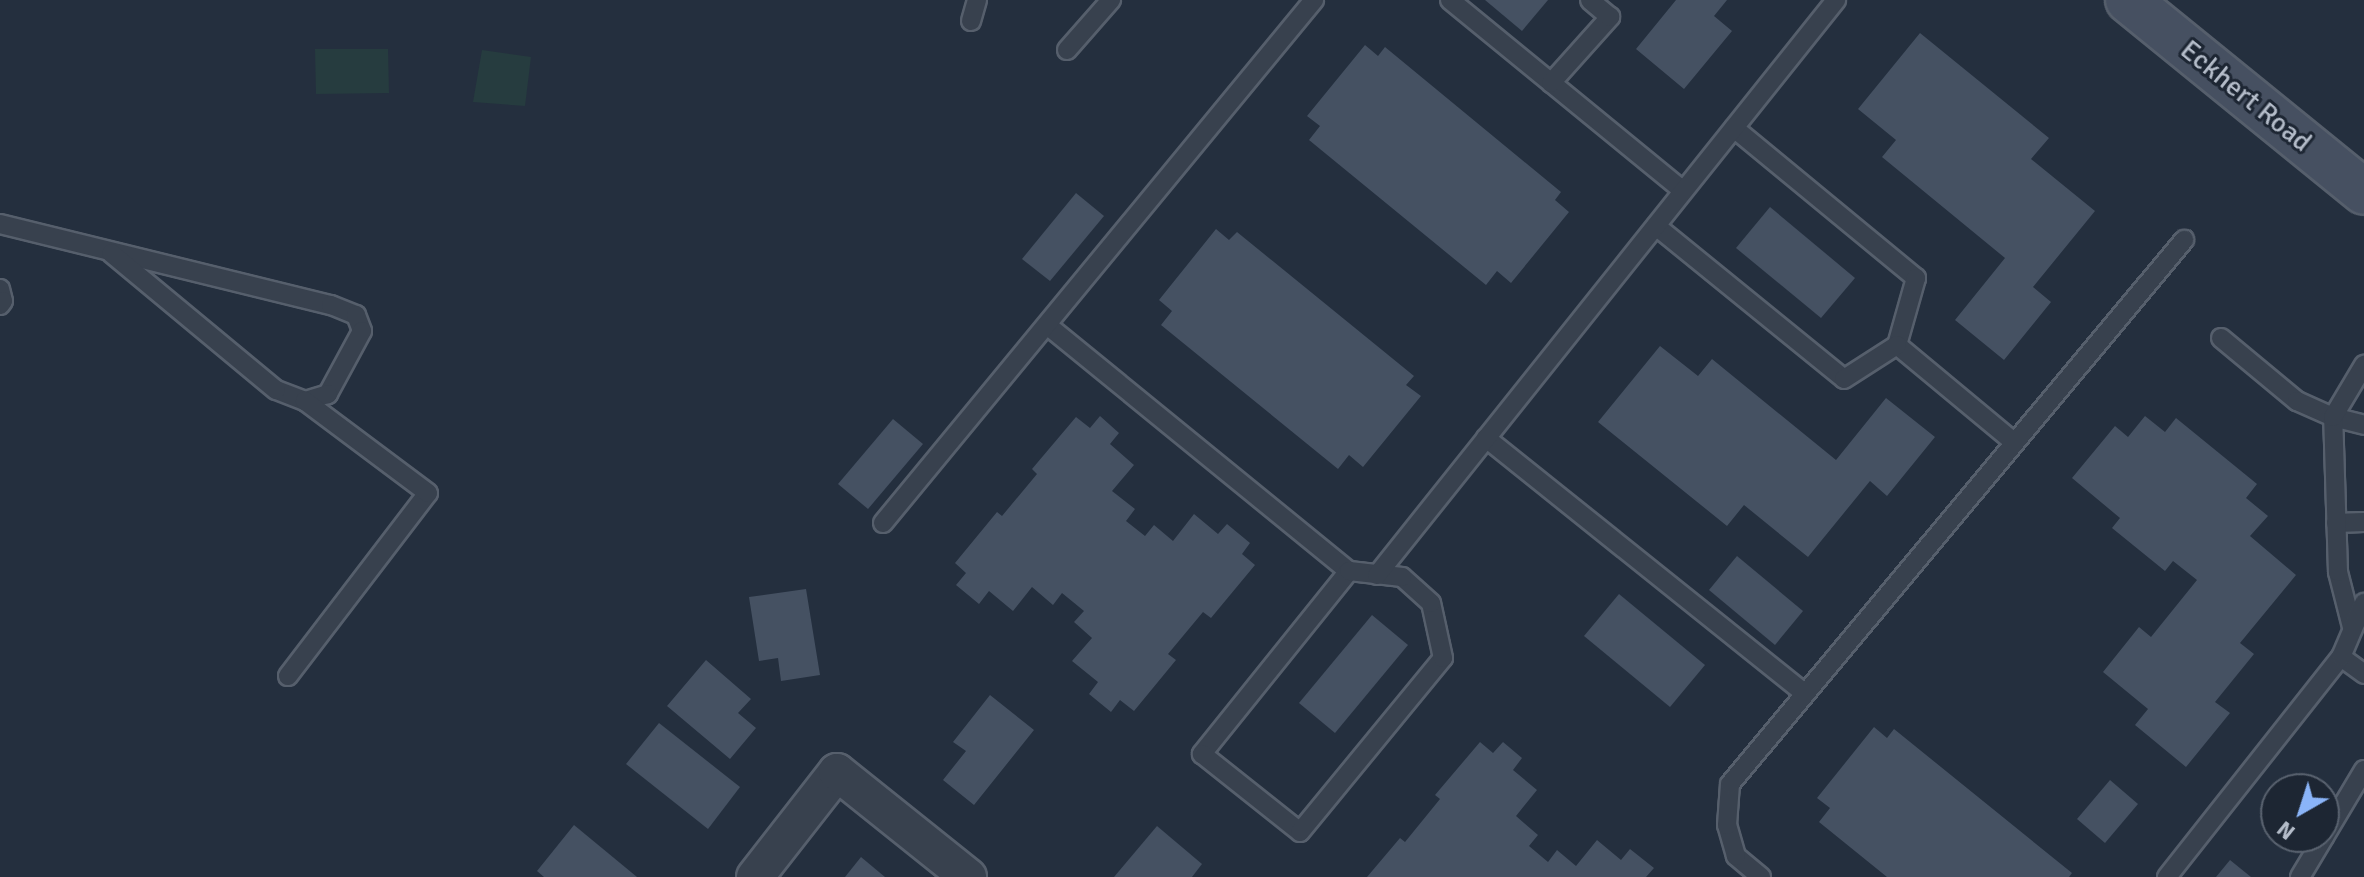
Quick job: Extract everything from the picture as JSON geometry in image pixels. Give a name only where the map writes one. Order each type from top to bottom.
[{"type":"main road","name":"Eckhert Road","points":[[2128,0],[2364,192]]},
{"type":"street","points":[[755,877],[837,772],[968,877]]},
{"type":"lane","points":[[971,21],[977,0]]},
{"type":"lane","points":[[1067,50],[1111,0]]},
{"type":"lane","points":[[883,523],[1314,0]]},
{"type":"lane","points":[[1450,0],[1683,191]]},
{"type":"lane","points":[[1551,83],[1610,17],[1590,0]]},
{"type":"lane","points":[[1377,575],[1836,0]]},
{"type":"lane","points":[[1656,226],[1844,379],[1897,345],[1916,278],[1734,128]]},
{"type":"lane","points":[[0,224],[331,305],[356,315],[362,331],[328,394],[305,401]]},
{"type":"lane","points":[[1761,877],[1736,856],[1727,825],[1730,784],[2184,240]]},
{"type":"lane","points":[[111,253],[276,390],[305,401],[428,493],[288,676]]},
{"type":"lane","points":[[0,289],[3,301],[0,305]]},
{"type":"lane","points":[[1047,325],[1349,571],[1402,577],[1431,603],[1443,658],[1300,832],[1202,754],[1349,571]]},
{"type":"lane","points":[[2221,338],[2297,401],[2333,417],[2364,425]]},
{"type":"lane","points":[[1897,345],[2014,442]]},
{"type":"lane","points":[[2352,627],[2338,572],[2333,417],[2364,365]]},
{"type":"lane","points":[[1486,438],[1805,694]]},
{"type":"lane","points":[[2336,523],[2364,522]]},
{"type":"lane","points":[[2167,877],[2341,657],[2364,603]]},
{"type":"lane","points":[[2341,657],[2364,674]]},
{"type":"lane","points":[[2340,810],[2364,770]]},
{"type":"lane","points":[[2300,877],[2314,853]]},
{"type":"green space","points":[[315,49],[388,49],[389,93],[316,94]]},
{"type":"green space","points":[[482,50],[531,57],[525,106],[473,102]]},
{"type":"building","points":[[1485,0],[1548,0],[1522,31]]},
{"type":"building","points":[[1676,0],[1727,0],[1714,16],[1732,31],[1684,89],[1636,49]]},
{"type":"building","points":[[1920,33],[2049,138],[2031,159],[2095,211],[2033,287],[2051,302],[2004,360],[1955,320],[2005,258],[1882,157],[1896,140],[1858,109]]},
{"type":"building","points":[[1365,45],[1378,56],[1385,47],[1561,192],[1555,200],[1569,212],[1511,283],[1497,271],[1486,285],[1309,140],[1320,126],[1307,116]]},
{"type":"building","points":[[1076,193],[1104,216],[1050,281],[1022,259]]},
{"type":"building","points":[[1770,207],[1855,278],[1821,318],[1736,248]]},
{"type":"building","points":[[1216,229],[1229,240],[1237,232],[1414,376],[1406,385],[1421,396],[1363,467],[1349,455],[1338,469],[1161,325],[1172,311],[1159,300]]},
{"type":"building","points":[[1660,346],[1698,376],[1712,359],[1836,460],[1886,398],[1935,437],[1887,496],[1870,481],[1808,557],[1744,505],[1727,526],[1598,422]]},
{"type":"building","points":[[1100,416],[1119,433],[1110,444],[1134,465],[1112,491],[1135,509],[1126,521],[1145,536],[1154,525],[1173,541],[1194,514],[1218,534],[1227,524],[1250,543],[1242,554],[1255,565],[1211,618],[1203,612],[1168,654],[1176,660],[1134,711],[1120,700],[1111,712],[1089,694],[1098,682],[1072,661],[1092,638],[1074,622],[1084,611],[1062,593],[1053,605],[1032,587],[1013,611],[989,591],[979,604],[956,585],[966,573],[955,563],[997,512],[1002,516],[1037,474],[1032,469],[1076,417],[1090,428]]},
{"type":"building","points":[[2145,416],[2165,432],[2176,418],[2257,484],[2246,498],[2268,516],[2250,536],[2296,575],[2240,643],[2254,654],[2215,702],[2230,713],[2186,767],[2135,725],[2148,709],[2103,672],[2139,627],[2151,637],[2197,580],[2173,561],[2165,571],[2112,528],[2120,518],[2072,478],[2115,426],[2128,437]]},
{"type":"building","points":[[893,419],[923,444],[868,509],[838,484]]},
{"type":"building","points":[[1737,556],[1803,611],[1775,645],[1709,590]]},
{"type":"building","points":[[806,589],[820,675],[781,681],[778,658],[759,661],[749,597]]},
{"type":"building","points":[[1619,594],[1705,665],[1670,707],[1584,636]]},
{"type":"building","points":[[1372,615],[1408,645],[1335,733],[1299,703]]},
{"type":"building","points":[[706,660],[751,699],[738,713],[756,728],[730,759],[667,706]]},
{"type":"building","points":[[990,695],[1034,730],[974,805],[943,780],[966,751],[953,742]]},
{"type":"building","points":[[659,723],[740,787],[708,829],[626,764]]},
{"type":"building","points":[[1874,727],[1887,738],[1894,729],[2072,873],[2069,877],[1887,877],[1819,822],[1830,808],[1817,798]]},
{"type":"building","points":[[1480,742],[1493,753],[1503,742],[1522,758],[1513,770],[1537,790],[1516,816],[1538,835],[1529,846],[1548,862],[1557,850],[1576,866],[1597,840],[1621,860],[1630,849],[1654,868],[1646,877],[1367,877],[1400,838],[1405,842],[1440,799],[1435,795]]},
{"type":"building","points":[[2110,780],[2138,804],[2105,843],[2077,819]]},
{"type":"building","points":[[574,825],[637,877],[544,877],[537,871]]},
{"type":"building","points":[[1157,826],[1202,864],[1192,877],[1114,877]]},
{"type":"building","points":[[861,857],[885,877],[845,877]]},
{"type":"building","points":[[2230,860],[2251,877],[2216,877]]}]
